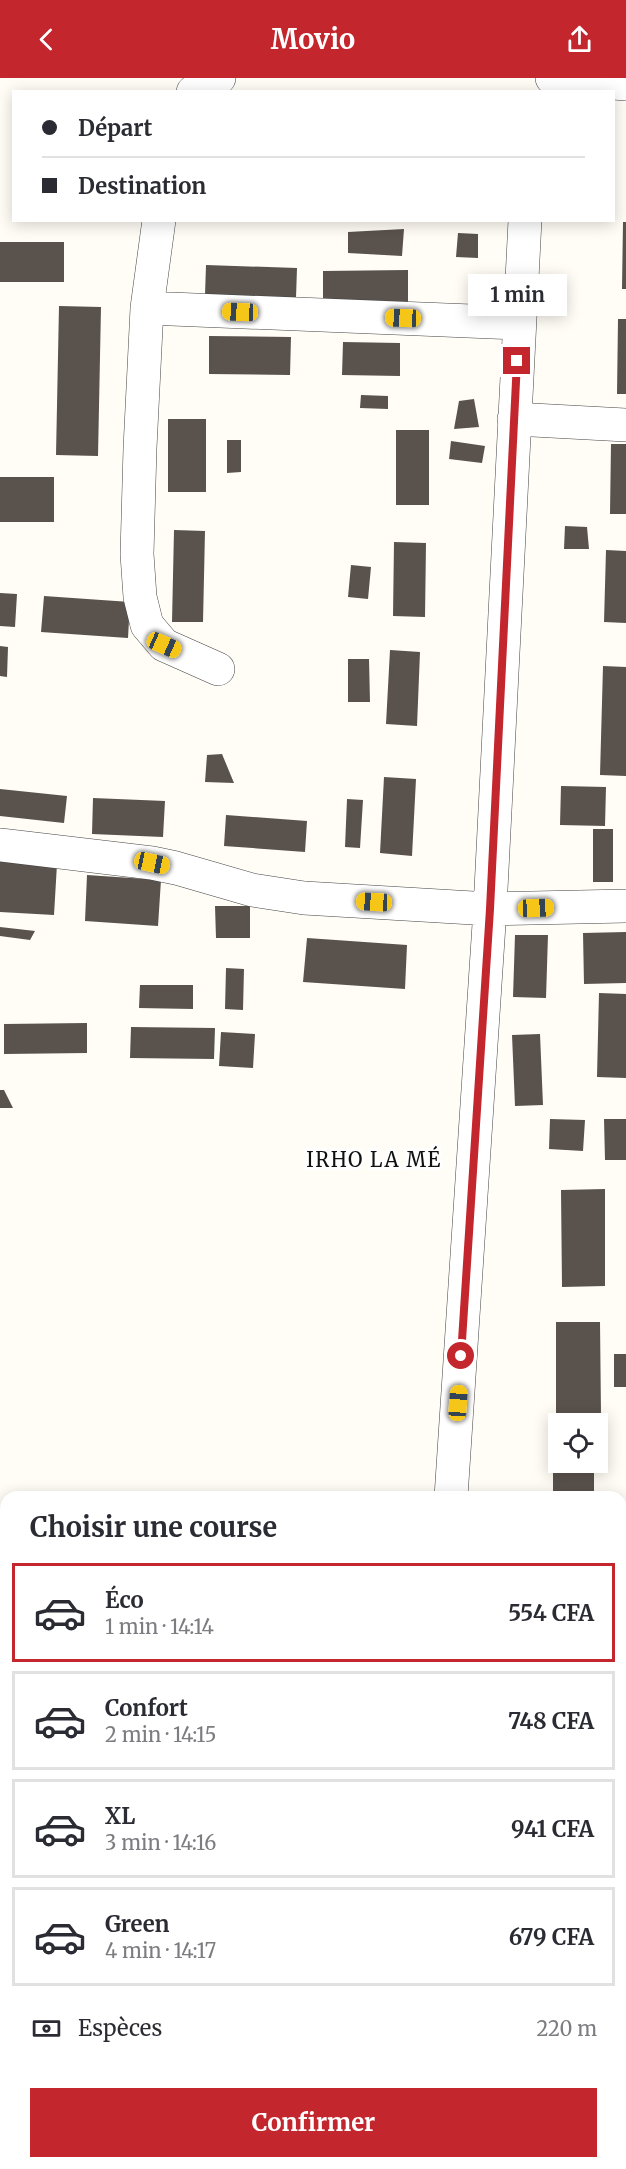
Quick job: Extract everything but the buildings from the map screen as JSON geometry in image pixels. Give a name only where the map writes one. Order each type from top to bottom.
[{"type":"street","points":[[196,90],[207,82],[219,78]]},
{"type":"street","points":[[552,78],[626,84]]},
{"type":"street","points":[[159,222],[147,308],[137,554],[140,597],[147,625],[164,645],[218,669]]},
{"type":"street","points":[[452,1491],[490,909],[525,222]]},
{"type":"street","points":[[147,308],[519,323]]},
{"type":"street","points":[[514,419],[626,425]]},
{"type":"street","points":[[0,845],[152,863],[252,890],[304,898],[490,909],[626,906]]},
{"type":"district","name":"IRHO LA MÉ","points":[[374,1160]]},
{"type":"route","points":[[461,1356],[490,909],[517,361]]}]
